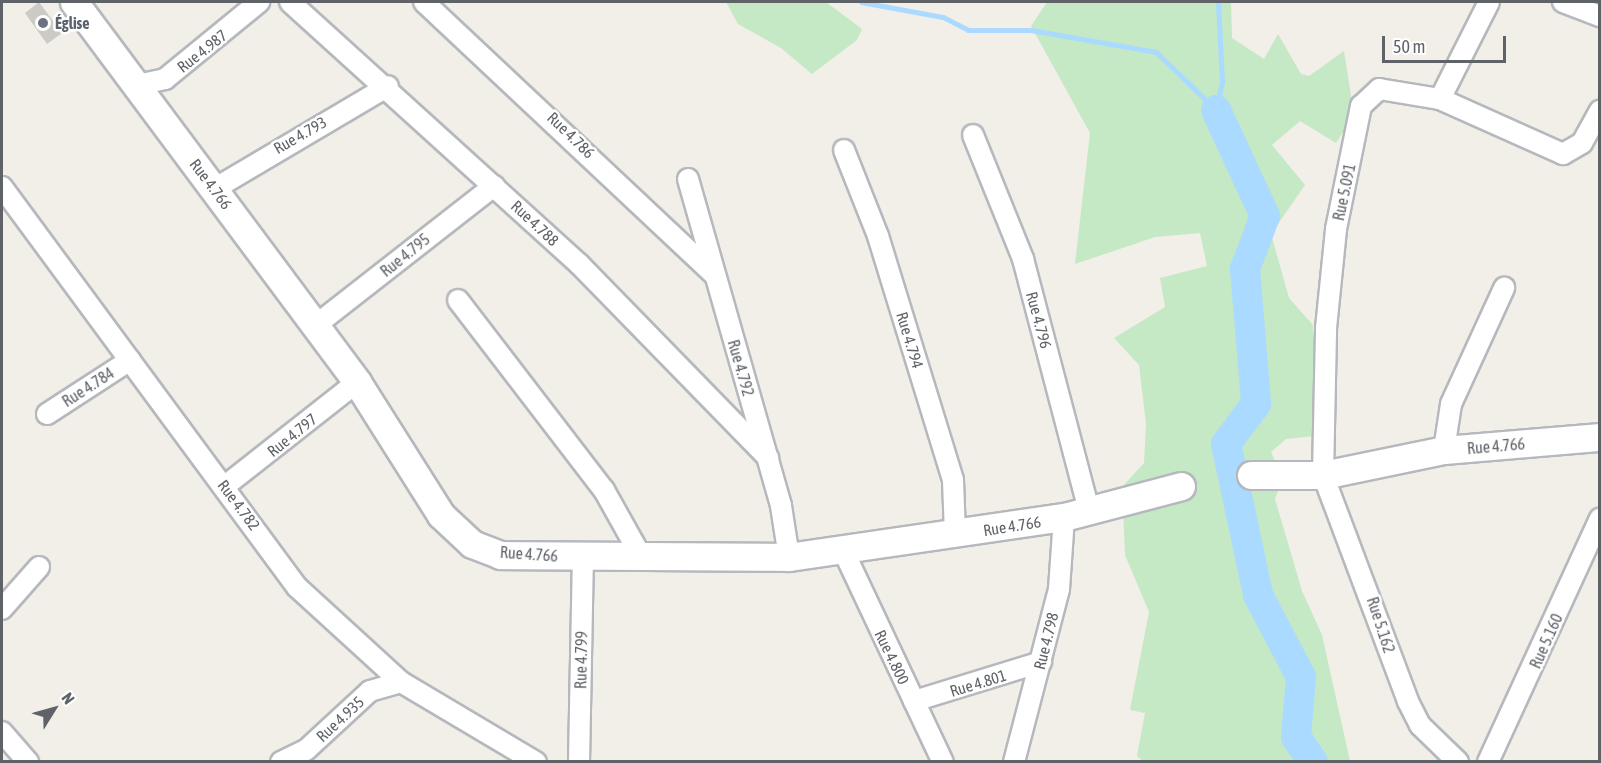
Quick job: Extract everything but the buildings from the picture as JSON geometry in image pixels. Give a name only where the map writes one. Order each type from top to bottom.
[{"type":"street","name":"Rue 4.766","points":[[74,2],[357,382],[441,515],[472,544],[500,555],[583,558],[789,557],[844,552],[1076,514],[1181,486]]},
{"type":"street","name":"Rue 4.987","points":[[137,85],[165,79],[258,2]]},
{"type":"street","name":"Rue 4.788","points":[[290,2],[388,86],[494,186],[768,458]]},
{"type":"street","name":"Rue 4.786","points":[[424,2],[713,273]]},
{"type":"street","points":[[1489,2],[1440,99],[1563,154],[1582,143],[1599,111]]},
{"type":"street","points":[[1563,2],[1599,16]]},
{"type":"street","name":"Rue 4.793","points":[[214,189],[388,86]]},
{"type":"street","name":"Rue 5.091","points":[[1323,475],[1326,328],[1336,229],[1361,106],[1379,89],[1440,99]]},
{"type":"street","name":"Rue 4.796","points":[[973,135],[1023,259],[1076,514]]},
{"type":"street","name":"Rue 4.794","points":[[844,150],[878,236],[953,480],[955,535]]},
{"type":"street","name":"Rue 4.792","points":[[688,179],[713,273],[768,458],[789,557]]},
{"type":"street","name":"Rue 4.795","points":[[316,325],[494,186]]},
{"type":"street","name":"Rue 4.782","points":[[2,187],[225,486],[297,587],[401,682],[536,762]]},
{"type":"street","points":[[1444,450],[1451,404],[1503,288]]},
{"type":"street","points":[[459,300],[604,490],[642,558]]},
{"type":"street","name":"Rue 4.784","points":[[47,414],[129,360]]},
{"type":"street","name":"Rue 4.797","points":[[225,486],[357,382]]},
{"type":"street","name":"Rue 4.766","points":[[1251,475],[1323,475],[1444,450],[1599,437]]},
{"type":"street","name":"Rue 5.162","points":[[1323,475],[1408,701],[1420,724],[1458,762]]},
{"type":"street","name":"Rue 4.798","points":[[1014,762],[1041,662],[1076,514]]},
{"type":"street","name":"Rue 5.160","points":[[1488,762],[1599,518]]},
{"type":"street","name":"Rue 4.800","points":[[844,552],[943,762]]},
{"type":"street","name":"Rue 4.799","points":[[579,762],[583,558]]},
{"type":"street","points":[[2,609],[39,567]]},
{"type":"street","name":"Rue 4.801","points":[[914,701],[1041,662]]},
{"type":"street","name":"Rue 4.935","points":[[281,762],[306,750],[370,691],[401,682]]},
{"type":"street","points":[[2,732],[28,762]]},
{"type":"green space","points":[[726,2],[826,2],[862,29],[857,40],[812,74],[781,48],[738,24]]},
{"type":"green space","points":[[1047,2],[1231,2],[1232,38],[1264,59],[1278,34],[1301,74],[1309,76],[1344,51],[1354,115],[1336,143],[1300,121],[1272,145],[1305,185],[1271,234],[1289,298],[1313,325],[1318,387],[1314,436],[1286,439],[1271,452],[1283,479],[1275,499],[1302,591],[1322,635],[1350,761],[1144,762],[1137,756],[1145,713],[1130,710],[1149,612],[1125,555],[1122,487],[1144,463],[1146,424],[1139,365],[1114,338],[1165,307],[1160,278],[1207,266],[1200,233],[1155,237],[1075,264],[1090,133],[1031,26]]},
{"type":"waterway","points":[[861,2],[943,17],[968,30],[1031,30],[1156,52],[1216,110],[1222,82],[1218,2]]},
{"type":"waterway","points":[[1216,110],[1265,216],[1245,269],[1256,404],[1226,444],[1258,595],[1301,677],[1296,737],[1313,762]]},
{"type":"place","name":"Église","points":[[43,23]]}]
